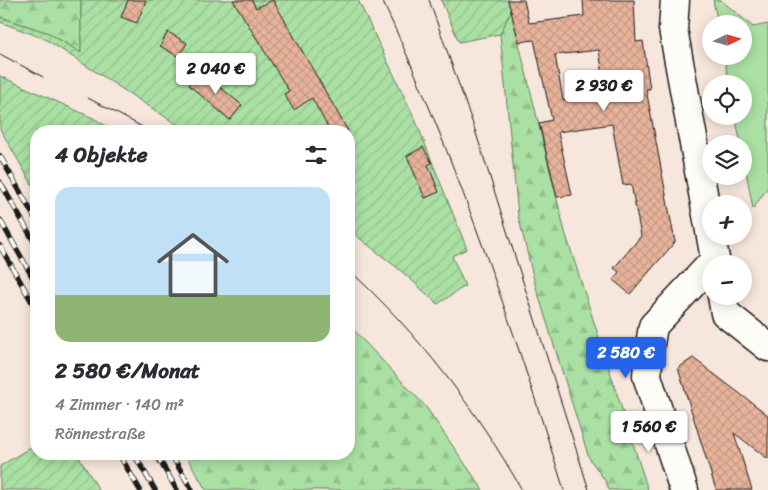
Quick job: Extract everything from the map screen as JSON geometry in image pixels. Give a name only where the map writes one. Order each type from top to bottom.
[{"type":"street","points":[[675,0],[673,29],[714,255]]},
{"type":"street","points":[[684,490],[646,376],[653,326],[702,275]]},
{"type":"street","points":[[724,305],[725,313],[768,347]]},
{"type":"green space","points":[[0,0],[81,0],[81,53],[49,33],[0,17]]},
{"type":"green space","points":[[81,0],[358,0],[415,119],[467,249],[452,256],[465,286],[438,304],[400,270],[355,235],[355,125],[178,125],[45,39],[0,22],[0,17],[49,33],[81,53]]},
{"type":"green space","points":[[441,0],[508,0],[511,11],[500,34],[459,42]]},
{"type":"green space","points":[[713,0],[721,0],[739,15],[716,15]]},
{"type":"green space","points":[[511,11],[565,232],[648,490],[609,490],[606,482],[589,458],[535,284],[518,215],[500,34]]},
{"type":"green space","points":[[768,24],[768,187],[753,209],[752,195],[749,185],[752,185],[752,135],[739,135],[737,125],[752,125],[752,75],[727,75],[726,65],[752,65],[752,26]]},
{"type":"green space","points":[[0,76],[105,125],[30,125],[30,181],[0,129]]},
{"type":"green space","points":[[355,331],[426,407],[483,490],[206,490],[188,460],[355,460]]},
{"type":"green space","points":[[30,448],[30,460],[81,460],[99,490],[0,490],[0,466]]},
{"type":"building","points":[[128,0],[146,0],[137,23],[121,17]]},
{"type":"building","points":[[233,0],[252,0],[256,8],[273,0],[345,125],[327,125],[312,98],[294,110],[284,94],[289,91]]},
{"type":"building","points":[[508,0],[524,0],[529,23],[584,16],[583,0],[634,0],[636,42],[643,41],[650,89],[646,89],[675,242],[630,294],[613,280],[619,272],[614,268],[641,236],[631,184],[623,185],[612,124],[558,132],[572,195],[557,197],[539,123],[552,120],[534,40],[519,42]],"holes":[[[599,50],[606,94],[563,100],[555,55]]]},
{"type":"building","points":[[168,32],[187,43],[179,57],[160,46]]},
{"type":"building","points":[[200,71],[242,105],[230,120],[189,85]]},
{"type":"building","points":[[423,147],[432,163],[428,165],[439,192],[425,198],[407,156]]},
{"type":"building","points":[[693,358],[768,415],[768,459],[734,433],[752,490],[716,490],[678,368]]},
{"type":"tram line","points":[[382,0],[434,120],[481,242],[564,490]]},
{"type":"tram line","points":[[429,0],[475,130],[589,490]]},
{"type":"tram line","points":[[0,54],[43,77]]},
{"type":"tram line","points":[[88,98],[139,125]]},
{"type":"tram line","points":[[355,276],[399,320],[444,373],[485,430],[522,490]]},
{"type":"railway","points":[[0,156],[30,209]]},
{"type":"railway","points":[[0,182],[30,234]]},
{"type":"railway","points":[[0,220],[30,272]]},
{"type":"railway","points":[[0,246],[30,298]]},
{"type":"railway","points":[[122,460],[140,490]]},
{"type":"railway","points":[[138,460],[155,490]]},
{"type":"railway","points":[[160,460],[177,490]]},
{"type":"railway","points":[[174,460],[192,490]]}]
